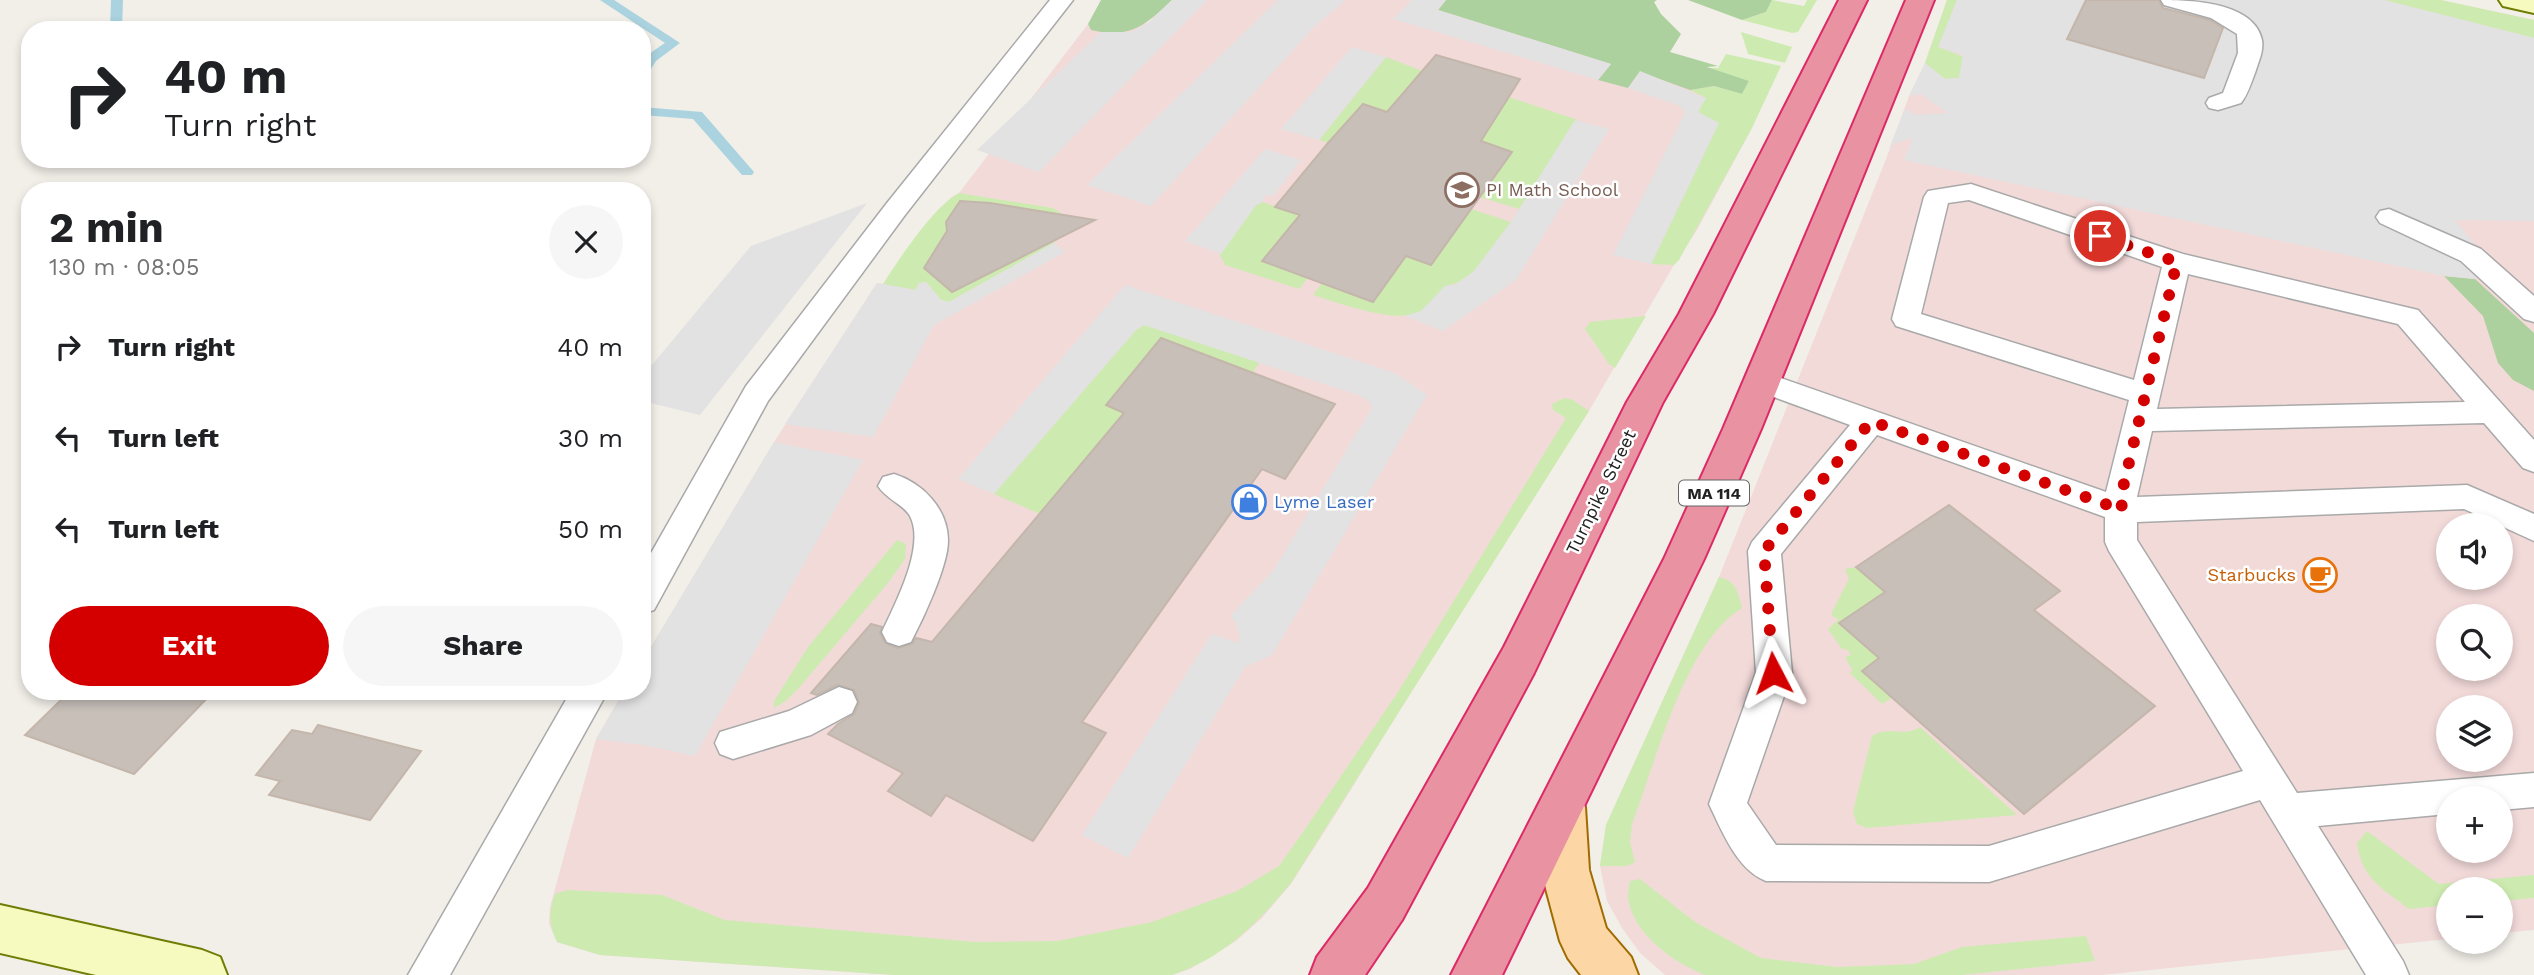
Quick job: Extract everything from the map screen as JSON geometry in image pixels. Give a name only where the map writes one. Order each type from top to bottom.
[{"type":"highway","name":"Turnpike Street","points":[[1335,975],[1385,904],[1519,660],[1645,402],[1696,314],[1853,0]]},
{"type":"highway","name":"MA 114","points":[[1476,975],[1684,559],[1762,382],[1920,0]]},
{"type":"main road","points":[[2513,0],[2534,5]]},
{"type":"main road","points":[[1562,807],[1565,870],[1585,941],[1613,975]]},
{"type":"main road","points":[[0,929],[202,975]]},
{"type":"lane","points":[[651,584],[757,394],[896,209],[1062,0]]},
{"type":"lane","points":[[2172,0],[2238,21],[2247,29],[2252,43],[2233,98],[2218,103]]},
{"type":"lane","points":[[2492,412],[2142,407],[1906,319],[1937,197],[1971,192],[2177,262],[2407,317],[2492,412],[2534,460]]},
{"type":"lane","points":[[2389,217],[2471,256],[2534,312]]},
{"type":"lane","points":[[2177,262],[2121,496],[2122,542],[2389,975]]},
{"type":"lane","points":[[1762,382],[2122,510],[2467,497],[2534,528]]},
{"type":"lane","points":[[1871,421],[1764,551],[1773,673],[1728,804],[1743,832],[1766,863],[1989,864],[2278,796],[2534,790]]},
{"type":"lane","points":[[894,486],[924,509],[932,541],[918,594],[899,632]]},
{"type":"lane","points":[[428,975],[585,700]]},
{"type":"lane","points":[[733,743],[799,724],[839,702]]},
{"type":"shaded area","points":[[1172,0],[1446,0],[1714,86],[1752,128],[1697,230],[1589,411],[1524,509],[1342,804],[1291,884],[1262,918],[1236,941],[1190,969],[1172,975],[894,975],[600,955],[557,942],[549,924],[550,907],[596,739],[619,700],[651,700],[651,647],[774,442],[877,283],[883,284],[928,223],[959,193],[1088,24],[1091,30],[1148,23]]},
{"type":"shaded area","points":[[1172,0],[1207,0],[1039,172],[977,150],[1101,32],[1131,32],[1148,23]]},
{"type":"shaded area","points":[[1278,0],[1346,0],[1315,26],[1151,206],[1087,185]]},
{"type":"shaded area","points":[[1412,0],[1446,0],[1438,10],[1611,64],[1598,80],[1393,19]]},
{"type":"shaded area","points":[[1947,0],[2440,0],[2534,20],[2534,930],[2513,932],[2513,877],[2436,877],[2436,940],[2102,975],[1665,975],[1640,953],[1607,901],[1600,866],[1606,825],[1719,577],[1909,96],[1925,63]]},
{"type":"shaded area","points":[[1957,0],[2384,0],[2534,38],[2534,221],[2455,220],[2484,256],[2475,279],[2444,276],[1904,160],[1913,138],[1895,143],[1889,149],[1905,109],[1915,115],[1948,113],[1921,94],[1909,96],[1925,63],[1945,79],[1959,78],[1963,55],[1938,47]]},
{"type":"shaded area","points":[[1352,47],[1386,57],[1319,140],[1281,129]]},
{"type":"shaded area","points":[[1640,71],[1706,98],[1698,112],[1719,123],[1651,264],[1613,255],[1685,113],[1680,106],[1628,88]]},
{"type":"shaded area","points":[[1575,120],[1609,129],[1516,280],[1443,331],[1405,316],[1421,311],[1445,286],[1454,285],[1473,272],[1511,222]]},
{"type":"shaded area","points":[[1265,149],[1301,160],[1273,196],[1266,195],[1263,202],[1256,205],[1221,254],[1185,241]]},
{"type":"shaded area","points":[[867,203],[700,415],[651,403],[651,366],[751,246]]},
{"type":"shaded area","points":[[1054,243],[1065,252],[934,325],[873,437],[785,424],[877,283],[915,290],[920,283],[926,282],[941,300],[949,302]]},
{"type":"shaded area","points":[[1125,285],[1395,373],[1427,395],[1272,655],[1245,667],[1128,858],[1082,835],[1212,634],[1239,643],[1235,621],[1230,616],[1273,571],[1372,408],[1370,402],[1361,396],[1144,325],[1136,330],[994,494],[958,479]]},
{"type":"shaded area","points":[[774,442],[863,460],[695,756],[596,739],[619,700],[651,700],[651,647]]},
{"type":"green space","points":[[1101,0],[1172,0],[1145,23],[1116,33],[1091,30],[1088,24]]},
{"type":"green space","points":[[1446,0],[1657,0],[1654,2],[1661,14],[1681,34],[1670,52],[1718,66],[1707,67],[1749,81],[1742,94],[1714,86],[1690,90],[1640,72],[1628,88],[1598,80],[1611,64],[1438,10]]},
{"type":"green space","points":[[1688,0],[1772,0],[1766,12],[1742,20]]},
{"type":"green space","points":[[1772,0],[1804,6],[1807,0],[1817,0],[1798,32],[1792,33],[1742,20],[1766,12]]},
{"type":"green space","points":[[1947,0],[1957,0],[1939,47],[1964,57],[1959,78],[1945,79],[1925,63]]},
{"type":"green space","points":[[2384,0],[2441,0],[2534,20],[2534,38]]},
{"type":"green space","points":[[1741,32],[1792,47],[1785,63],[1748,54]]},
{"type":"green space","points":[[1726,54],[1781,66],[1752,128],[1679,260],[1674,265],[1651,264],[1719,123],[1701,115],[1698,110],[1706,98],[1690,90],[1714,86],[1742,94],[1749,81],[1706,68],[1718,68]]},
{"type":"green space","points":[[1386,57],[1423,71],[1387,112],[1329,143],[1319,140]]},
{"type":"green space","points":[[1509,97],[1578,120],[1519,209],[1480,197],[1511,152],[1479,141]]},
{"type":"green space","points":[[959,193],[1053,208],[1061,213],[1060,232],[1054,243],[949,302],[941,300],[926,282],[919,283],[915,290],[883,284],[918,234],[949,200]],"holes":[[[960,201],[1060,215],[1049,244],[952,292],[924,267],[947,231],[946,222]]]},
{"type":"green space","points":[[1263,202],[1300,215],[1308,278],[1299,289],[1225,265],[1220,255],[1256,205]]},
{"type":"green space","points":[[1471,209],[1511,222],[1475,270],[1466,278],[1445,286],[1422,310],[1412,315],[1385,315],[1313,295],[1322,283],[1406,256]]},
{"type":"green space","points":[[2444,276],[2475,279],[2534,333],[2534,391],[2513,380],[2498,363],[2483,316]]},
{"type":"green space","points":[[1646,316],[1615,368],[1609,364],[1585,329],[1590,322]]},
{"type":"green space","points":[[1144,325],[1260,362],[1253,372],[1161,338],[1106,405],[1124,413],[1040,514],[994,494],[1136,330]]},
{"type":"green space","points":[[1564,398],[1573,400],[1589,411],[1291,883],[1252,926],[1207,959],[1172,975],[894,975],[600,955],[557,942],[552,930],[551,907],[555,894],[567,890],[662,895],[725,920],[976,942],[1057,941],[1152,922],[1237,891],[1279,866],[1398,692],[1566,418],[1553,410],[1552,404]]},
{"type":"green space","points":[[897,540],[906,544],[905,559],[888,583],[798,689],[774,708],[774,701],[808,647]]},
{"type":"green space","points":[[1857,567],[1885,592],[1840,623],[1879,658],[1893,697],[1882,704],[1849,672],[1853,671],[1845,657],[1851,655],[1848,650],[1842,649],[1828,629],[1839,619],[1832,616],[1832,612],[1849,579],[1845,569]]},
{"type":"green space","points":[[1719,577],[1733,584],[1742,608],[1722,625],[1704,648],[1674,706],[1632,824],[1630,843],[1635,862],[1627,866],[1600,866],[1606,825]]},
{"type":"green space","points":[[1920,727],[2017,815],[1867,828],[1857,824],[1853,812],[1872,736],[1884,732],[1908,732]]},
{"type":"green space","points":[[2367,831],[2436,882],[2436,906],[2409,909],[2382,888],[2363,866],[2357,843]]},
{"type":"green space","points":[[2534,875],[2534,898],[2513,900],[2513,877]]},
{"type":"green space","points":[[1640,879],[1695,922],[1761,958],[1837,967],[1914,964],[1962,947],[2086,936],[2095,961],[1962,975],[1705,975],[1670,956],[1640,927],[1628,898],[1630,881]]},
{"type":"building","points":[[2086,0],[2159,0],[2163,8],[2210,20],[2223,28],[2204,78],[2067,39]]},
{"type":"building","points":[[1436,55],[1520,79],[1481,141],[1512,152],[1431,265],[1406,256],[1373,302],[1262,261],[1300,215],[1275,207],[1328,143],[1363,104],[1387,112]]},
{"type":"building","points":[[960,201],[990,203],[1095,220],[952,292],[924,268],[947,231],[946,222]]},
{"type":"building","points":[[1161,338],[1335,404],[1285,479],[1262,469],[1082,722],[1106,733],[1033,841],[946,795],[931,816],[888,791],[903,773],[828,734],[854,714],[859,703],[854,690],[838,685],[817,695],[811,693],[871,624],[882,627],[880,633],[885,643],[898,648],[912,644],[916,638],[932,642],[1124,413],[1106,405]]},
{"type":"building","points":[[1949,505],[2060,591],[2034,610],[2155,706],[2024,814],[1862,671],[1879,658],[1839,623],[1885,592],[1856,567]]},
{"type":"building","points":[[61,700],[205,700],[134,774],[25,735]]},
{"type":"building","points":[[318,725],[421,751],[370,820],[269,795],[280,781],[256,775],[292,730],[312,734]]},
{"type":"waterway","points":[[116,21],[117,0]]},
{"type":"waterway","points":[[606,0],[639,21]]},
{"type":"waterway","points":[[651,28],[674,43],[651,58]]},
{"type":"waterway","points":[[651,112],[697,115],[747,172]]},
{"type":"place","name":"PI Math School","points":[[1462,190]]},
{"type":"place","name":"Lyme Laser","points":[[1249,502]]},
{"type":"place","name":"Starbucks","points":[[2320,575]]},
{"type":"route","points":[[1773,673],[1764,551],[1871,421],[2122,510],[2121,496],[2177,262],[2100,236]]}]
